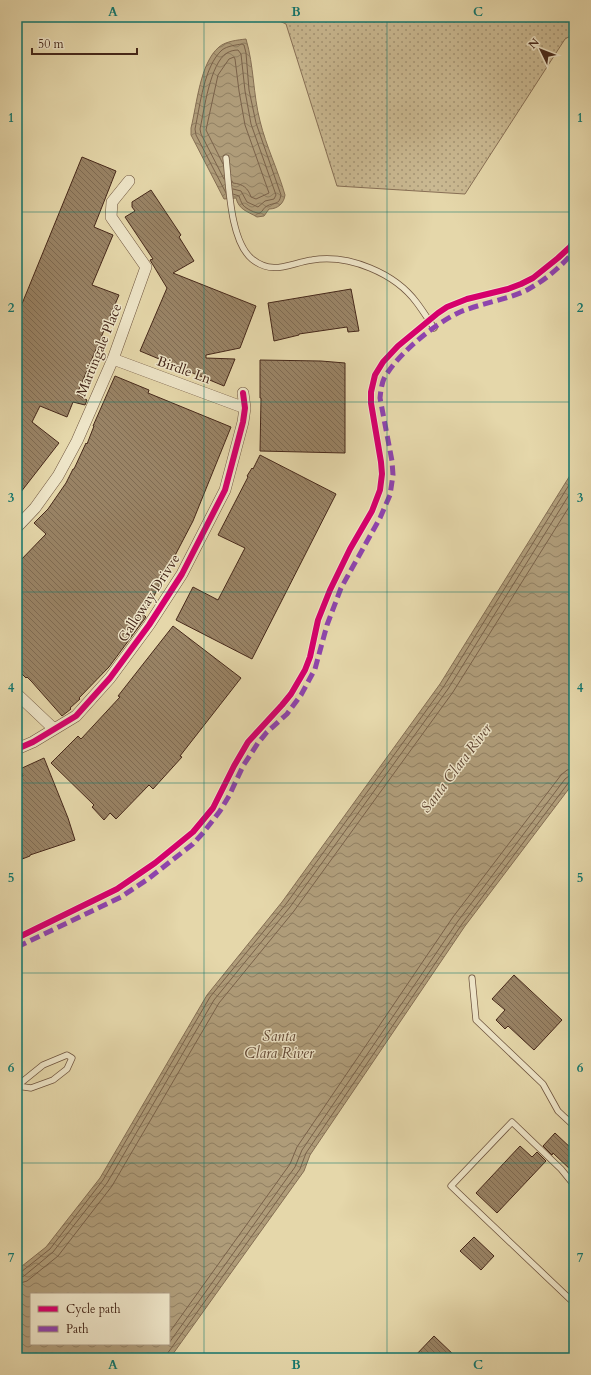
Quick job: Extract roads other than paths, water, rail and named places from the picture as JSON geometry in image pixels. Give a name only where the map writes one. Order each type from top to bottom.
[{"type":"street","name":"Martingale Place","points":[[17,527],[35,508],[58,476],[77,441],[113,359],[146,267],[111,217],[112,202],[129,181]]},
{"type":"street","name":"Birdle Ln","points":[[113,359],[245,408]]},
{"type":"street","name":"Galloway Drivve","points":[[17,749],[33,742],[76,716],[110,678],[149,625],[182,574],[225,490],[243,422],[245,408],[244,393]]},
{"type":"street","points":[[17,694],[54,729]]},
{"type":"lane","points":[[226,158],[230,202],[234,222],[242,245],[252,259],[261,264],[278,268],[314,259],[340,260],[362,264],[382,273],[400,286],[416,302],[434,328]]},
{"type":"lane","points":[[472,978],[476,1020],[543,1084],[558,1111],[574,1126]]},
{"type":"lane","points":[[67,1054],[72,1058],[67,1069],[53,1080],[31,1088],[17,1086],[43,1065],[67,1054]]},
{"type":"lane","points":[[574,1185],[561,1169],[512,1122],[451,1186],[574,1303]]},
{"type":"water","points":[[246,39],[251,59],[260,121],[265,140],[285,195],[280,205],[269,209],[264,216],[257,217],[241,208],[236,198],[224,199],[191,135],[191,128],[200,84],[207,63],[219,47],[225,43]]},
{"type":"water","name":"Santa Clara River","points":[[574,469],[574,782],[465,926],[310,1155],[304,1171],[170,1358],[17,1358],[17,1270],[46,1247],[100,1178],[207,995],[282,902],[440,684]]}]
